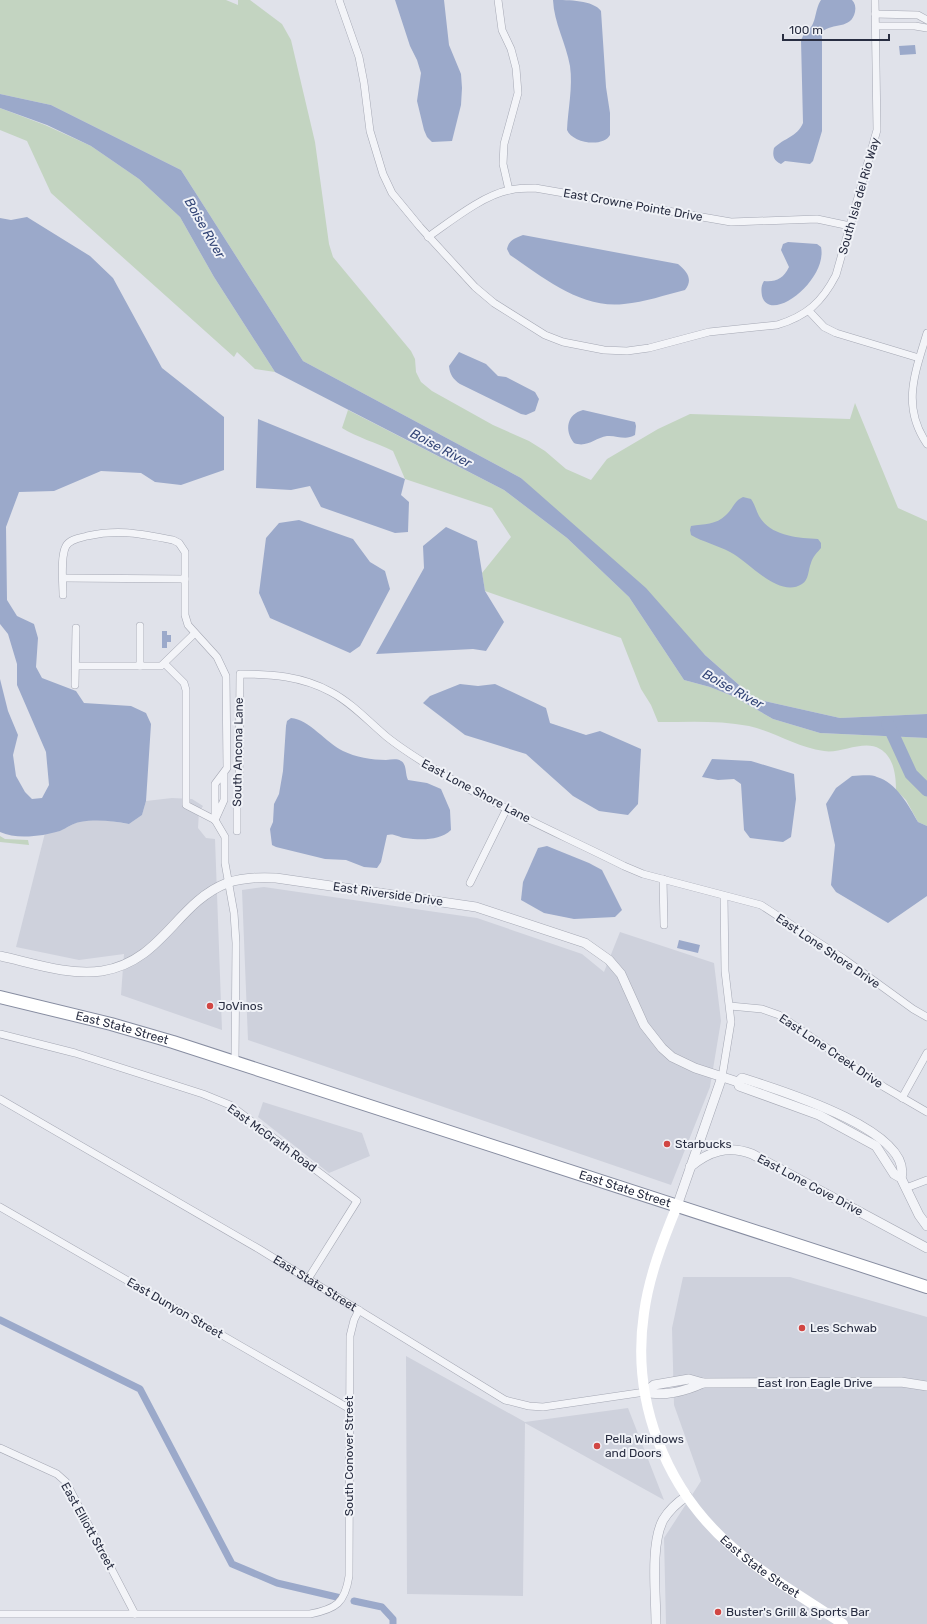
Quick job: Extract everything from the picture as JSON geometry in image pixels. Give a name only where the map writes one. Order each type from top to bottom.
[{"type":"highway","name":"East State Street","points":[[0,997],[125,1028],[927,1287]]},
{"type":"main road","name":"East State Street","points":[[677,1206],[653,1272],[644,1312],[641,1354],[645,1392],[655,1436],[663,1457],[687,1496],[710,1525],[740,1554],[843,1624]]},
{"type":"street","name":"South Isla del Rio Way","points":[[338,0],[359,57],[370,131],[383,174],[403,207],[428,237],[474,287],[494,303],[545,335],[582,347],[627,351],[649,348],[708,332],[788,322],[809,311],[827,293],[836,275],[877,130],[875,0]]},
{"type":"street","points":[[498,0],[502,30],[511,49],[516,68],[518,93],[504,144],[504,164],[509,190]]},
{"type":"street","points":[[875,14],[918,15],[927,20]]},
{"type":"street","points":[[876,26],[915,26],[927,28]]},
{"type":"street","name":"East Crowne Pointe Drive","points":[[428,237],[484,200],[509,190],[535,188],[731,222],[817,219],[850,226]]},
{"type":"street","points":[[809,311],[824,327],[836,333],[919,358]]},
{"type":"street","points":[[927,333],[919,358],[912,391],[912,404],[915,421],[927,444]]},
{"type":"street","points":[[63,595],[63,553],[68,542],[75,539],[115,531],[165,538],[179,543],[185,552],[185,615],[188,625],[194,634],[217,657],[226,676],[227,768],[215,784],[215,820],[225,837],[225,863],[234,913],[236,943],[235,1063]]},
{"type":"street","points":[[63,578],[185,579]]},
{"type":"street","points":[[140,626],[140,666]]},
{"type":"street","points":[[75,685],[76,628]]},
{"type":"street","points":[[76,666],[157,666],[165,664],[194,634]]},
{"type":"street","points":[[165,664],[184,683],[186,690],[186,805],[215,820]]},
{"type":"street","name":"East Lone Shore Lane","points":[[240,674],[267,674],[290,677],[331,692],[350,705],[388,738],[419,760],[507,808],[624,866],[663,879],[724,896]]},
{"type":"street","name":"South Ancona Lane","points":[[237,831],[237,798],[239,795],[240,674]]},
{"type":"street","points":[[470,883],[507,808]]},
{"type":"street","name":"East Riverside Drive","points":[[0,956],[77,972],[113,969],[139,958],[153,947],[197,902],[212,891],[228,883],[249,878],[276,878],[476,907],[573,938],[597,951],[621,974],[644,1025],[662,1048],[672,1056],[695,1068],[722,1077],[738,1082],[742,1078],[810,1100],[875,1134],[892,1148],[899,1158],[903,1171],[901,1178],[927,1226]]},
{"type":"street","points":[[663,879],[664,925]]},
{"type":"street","points":[[677,1206],[722,1077],[731,1022],[725,971],[724,896]]},
{"type":"street","name":"East Lone Shore Drive","points":[[724,896],[761,905],[844,959],[913,1009],[927,1017]]},
{"type":"street","name":"East Lone Creek Drive","points":[[730,1006],[762,1009],[779,1015],[884,1087],[927,1112]]},
{"type":"street","name":"East McGrath Road","points":[[0,1034],[74,1053],[203,1094],[230,1105],[357,1201],[308,1279]]},
{"type":"street","points":[[902,1098],[927,1053]]},
{"type":"street","name":"East State Street","points":[[0,1099],[129,1172],[360,1310],[505,1400],[518,1404],[543,1407],[645,1392]]},
{"type":"street","name":"East Lone Cove Drive","points":[[690,1167],[711,1153],[726,1149],[742,1150],[927,1248]]},
{"type":"street","points":[[906,1188],[927,1180]]},
{"type":"street","name":"East Dunyon Street","points":[[0,1207],[350,1409]]},
{"type":"street","name":"South Conover Street","points":[[135,1614],[310,1614],[328,1611],[340,1602],[347,1590],[349,1576],[350,1336],[354,1320],[360,1310]]},
{"type":"street","name":"East Iron Eagle Drive","points":[[645,1392],[655,1395],[691,1389],[703,1383],[901,1382],[927,1386]]},
{"type":"street","name":"East Elliott Street","points":[[0,1448],[57,1474],[66,1482],[135,1614]]},
{"type":"street","points":[[656,1624],[656,1550],[658,1534],[668,1513],[687,1496]]},
{"type":"street","points":[[0,1614],[135,1614]]},
{"type":"shaded area","points":[[172,798],[192,799],[203,806],[199,812],[198,828],[206,838],[215,839],[222,1030],[121,995],[124,954],[79,960],[16,947],[45,833],[60,831],[77,822],[99,819],[129,824],[142,815],[146,801]]},
{"type":"shaded area","points":[[264,887],[477,918],[582,954],[604,972],[620,932],[714,963],[721,1021],[710,1087],[671,1185],[248,1040],[242,890]]},
{"type":"shaded area","points":[[263,1102],[362,1133],[370,1156],[329,1173],[258,1117]]},
{"type":"shaded area","points":[[683,1277],[790,1277],[927,1317],[927,1624],[666,1624],[664,1538],[701,1481],[674,1405],[672,1328]]},
{"type":"shaded area","points":[[406,1356],[525,1422],[628,1408],[664,1500],[525,1423],[523,1596],[407,1594]]},
{"type":"green space","points":[[0,0],[226,0],[238,5],[238,0],[250,0],[282,24],[291,40],[315,142],[329,244],[333,257],[411,351],[415,359],[416,372],[421,382],[432,391],[493,425],[529,441],[545,451],[566,469],[591,480],[607,459],[658,429],[690,414],[850,419],[855,403],[898,508],[927,521],[927,714],[840,718],[755,699],[705,655],[521,478],[303,361],[181,170],[51,105],[0,94]]},
{"type":"green space","points":[[0,108],[45,125],[91,146],[139,179],[180,217],[214,277],[275,372],[255,369],[237,352],[234,357],[51,193],[27,141],[0,130]]},
{"type":"green space","points":[[348,410],[504,490],[567,538],[629,597],[684,680],[710,687],[735,697],[773,719],[820,733],[927,738],[927,826],[918,822],[906,800],[896,790],[895,773],[891,762],[885,752],[874,746],[860,746],[838,751],[824,751],[795,743],[759,729],[738,724],[715,722],[658,722],[651,705],[641,689],[621,638],[485,591],[482,573],[511,537],[492,508],[405,479],[393,451],[342,428]]},
{"type":"green space","points":[[0,836],[5,839],[28,840],[29,845],[0,842]]},
{"type":"water","points":[[395,0],[444,0],[449,45],[461,74],[462,88],[461,105],[452,141],[432,142],[427,137],[424,130],[417,101],[421,73],[417,60],[410,46]]},
{"type":"water","points":[[553,0],[587,3],[597,7],[601,11],[606,87],[610,113],[610,135],[601,142],[595,143],[581,141],[575,138],[567,130],[571,74]]},
{"type":"water","points":[[821,0],[852,0],[855,5],[855,12],[853,18],[846,24],[831,27],[822,32],[822,131],[813,161],[810,164],[785,161],[781,164],[774,158],[774,148],[794,134],[803,123],[801,40],[805,32],[812,26]]},
{"type":"water","points":[[915,45],[916,54],[900,55],[899,46]]},
{"type":"water","name":"Boise River","points":[[0,94],[51,105],[181,170],[303,361],[521,478],[646,588],[705,655],[755,699],[840,718],[927,714],[927,738],[820,733],[773,719],[735,697],[710,687],[684,680],[629,597],[567,538],[504,490],[275,372],[214,277],[180,217],[139,179],[91,146],[47,125],[0,108]]},
{"type":"water","points":[[27,217],[90,256],[113,278],[162,368],[224,417],[224,470],[181,485],[155,482],[141,473],[101,471],[54,491],[19,492],[6,527],[7,600],[17,616],[34,624],[38,638],[36,667],[42,678],[76,691],[84,703],[131,706],[146,713],[151,724],[146,801],[142,815],[129,824],[104,821],[86,821],[75,823],[53,833],[22,837],[0,832],[0,679],[8,711],[18,735],[13,755],[16,776],[25,792],[32,799],[42,798],[49,785],[46,752],[17,685],[17,664],[8,634],[0,624],[0,218],[11,220]]},
{"type":"water","points":[[523,235],[678,264],[687,273],[689,283],[685,290],[640,302],[608,304],[593,302],[564,290],[510,255],[507,249],[509,243],[515,238]]},
{"type":"water","points":[[788,242],[817,244],[821,247],[821,260],[816,273],[808,285],[797,295],[786,302],[776,305],[767,304],[762,296],[762,285],[764,281],[779,279],[787,271],[789,267],[781,250],[783,244]]},
{"type":"water","points":[[459,352],[486,364],[498,376],[506,377],[535,392],[539,399],[535,411],[526,415],[521,414],[460,384],[451,374],[449,366]]},
{"type":"water","points":[[583,410],[635,422],[635,435],[628,438],[607,436],[587,444],[574,443],[568,428],[570,419],[573,415]]},
{"type":"water","points":[[258,419],[405,479],[401,495],[409,502],[408,532],[395,533],[321,507],[310,486],[291,490],[256,488]]},
{"type":"water","points":[[743,497],[751,499],[759,516],[770,528],[793,537],[818,539],[821,543],[821,548],[813,558],[807,577],[802,584],[793,587],[784,587],[774,583],[730,552],[691,535],[691,526],[710,524],[718,521],[726,515]]},
{"type":"water","points":[[299,520],[353,539],[370,562],[385,571],[390,589],[360,646],[350,653],[270,618],[259,593],[266,538],[279,523]]},
{"type":"water","points":[[446,527],[477,541],[485,591],[504,622],[486,651],[473,649],[376,654],[424,568],[423,546]]},
{"type":"water","points":[[162,631],[167,631],[167,635],[171,635],[171,642],[167,642],[167,648],[162,648]]},
{"type":"water","points":[[460,684],[478,686],[495,684],[546,708],[550,723],[586,735],[600,731],[641,749],[638,804],[628,815],[599,811],[573,796],[526,754],[465,735],[423,703],[430,696]]},
{"type":"water","points":[[291,718],[304,722],[330,743],[348,753],[369,759],[395,759],[403,762],[408,780],[427,783],[441,789],[450,810],[451,830],[446,834],[430,839],[411,839],[387,835],[381,862],[377,868],[364,867],[346,860],[325,859],[272,845],[270,829],[273,822],[274,804],[279,794],[283,771],[286,726],[287,721]]},
{"type":"water","points":[[712,759],[751,761],[794,774],[796,799],[791,837],[783,842],[750,838],[744,830],[741,784],[734,779],[718,780],[702,777]]},
{"type":"water","points":[[852,776],[874,776],[890,784],[901,795],[918,822],[927,826],[927,896],[888,923],[836,892],[831,885],[835,845],[826,804],[836,788]]},
{"type":"water","points":[[547,846],[589,863],[602,870],[622,910],[615,917],[574,919],[544,913],[521,900],[523,882],[538,848]]},
{"type":"water","points":[[679,940],[700,945],[698,953],[677,948]]},
{"type":"waterway","points":[[888,724],[911,774],[927,790]]},
{"type":"waterway","points":[[0,1320],[140,1389],[232,1564],[277,1583],[341,1598]]},
{"type":"waterway","points":[[354,1601],[382,1607],[393,1619],[393,1624]]},
{"type":"place","name":"JoVinos","points":[[210,1006]]},
{"type":"place","name":"Starbucks","points":[[667,1144]]},
{"type":"place","name":"Les Schwab","points":[[802,1328]]},
{"type":"place","name":"Pella Windows and Doors","points":[[597,1446]]},
{"type":"place","name":"Buster's Grill & Sports Bar","points":[[718,1612]]}]
